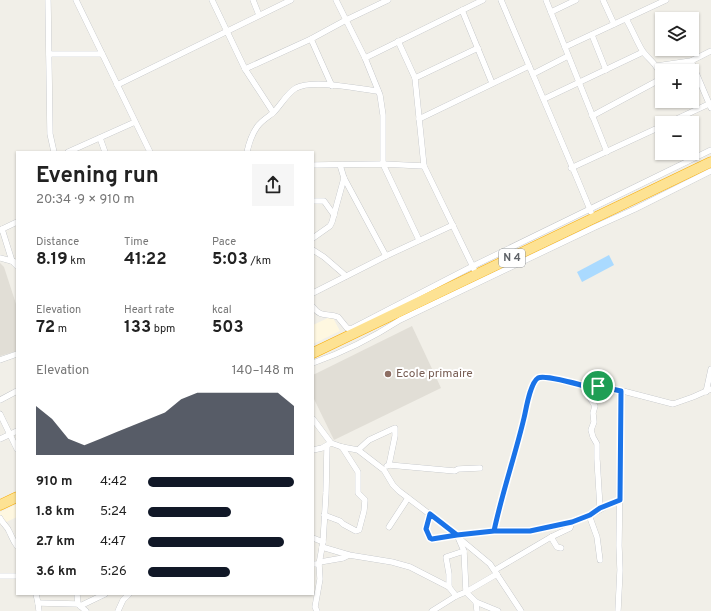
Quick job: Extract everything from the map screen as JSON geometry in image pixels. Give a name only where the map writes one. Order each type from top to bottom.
[{"type":"highway","name":"N 4","points":[[314,352],[475,270],[591,214],[711,162]]},
{"type":"highway","points":[[0,505],[16,497]]},
{"type":"street","points":[[48,0],[50,134],[54,151]]},
{"type":"street","points":[[76,0],[150,151]]},
{"type":"street","points":[[212,0],[245,69],[274,112]]},
{"type":"street","points":[[253,0],[260,15]]},
{"type":"street","points":[[117,85],[291,0]]},
{"type":"street","points":[[336,0],[365,58],[381,101],[383,115],[382,164],[419,240]]},
{"type":"street","points":[[245,69],[311,39],[388,0]]},
{"type":"street","points":[[365,58],[483,0]]},
{"type":"street","points":[[501,0],[544,99],[591,214],[711,150]]},
{"type":"street","points":[[546,0],[607,152]]},
{"type":"street","points":[[551,12],[576,0]]},
{"type":"street","points":[[603,0],[614,24]]},
{"type":"street","points":[[565,47],[663,1]]},
{"type":"street","points":[[462,10],[492,83]]},
{"type":"street","points":[[626,19],[643,52],[655,65]]},
{"type":"street","points":[[592,35],[606,70]]},
{"type":"street","points":[[311,39],[332,86]]},
{"type":"street","points":[[314,308],[321,315],[338,317],[347,328],[351,329],[475,270],[424,166],[415,78],[398,41]]},
{"type":"street","points":[[415,78],[478,48]]},
{"type":"street","points":[[670,64],[691,61],[711,51]]},
{"type":"street","points":[[544,99],[643,52]]},
{"type":"street","points":[[49,54],[102,54]]},
{"type":"street","points":[[533,74],[568,56]]},
{"type":"street","points":[[684,116],[710,105],[691,61]]},
{"type":"street","points":[[419,119],[529,66]]},
{"type":"street","points":[[592,116],[655,83]]},
{"type":"street","points":[[247,151],[249,142],[258,126],[274,112],[296,88],[310,85],[378,91]]},
{"type":"street","points":[[70,151],[135,122]]},
{"type":"street","points":[[572,168],[655,129]]},
{"type":"street","points":[[100,138],[105,151]]},
{"type":"street","points":[[314,165],[382,164],[424,166]]},
{"type":"street","points":[[340,165],[344,178],[386,256]]},
{"type":"street","points":[[314,363],[335,355],[368,339],[400,320],[711,172]]},
{"type":"street","points":[[314,237],[330,226],[344,178]]},
{"type":"street","points":[[314,201],[324,201],[334,215]]},
{"type":"street","points":[[15,264],[1,230],[16,222]]},
{"type":"street","points":[[314,292],[386,256],[453,225]]},
{"type":"street","points":[[314,251],[324,257],[346,276]]},
{"type":"street","points":[[0,258],[15,264]]},
{"type":"street","points":[[0,360],[16,354]]},
{"type":"street","points":[[494,531],[534,382],[540,378],[547,378],[589,388],[596,389],[600,386],[673,404],[708,390],[711,369]]},
{"type":"street","points":[[589,388],[590,398],[595,406],[593,413],[594,422],[591,430],[597,444],[600,508]]},
{"type":"street","points":[[618,611],[620,570],[621,391]]},
{"type":"street","points":[[0,400],[16,392]]},
{"type":"street","points":[[0,414],[16,447]]},
{"type":"street","points":[[314,421],[329,445],[322,545],[317,563],[320,579],[315,607],[317,611]]},
{"type":"street","points":[[358,450],[369,440],[395,428],[395,436],[389,465],[384,470]]},
{"type":"street","points":[[0,439],[16,431]]},
{"type":"street","points":[[314,450],[329,445],[358,450],[384,470],[393,485],[484,558],[496,572],[521,611]]},
{"type":"street","points":[[324,515],[340,521],[356,531],[359,530],[365,500],[358,493],[357,470],[342,447]]},
{"type":"street","points":[[389,465],[455,471],[458,469],[480,468]]},
{"type":"street","points":[[389,527],[408,498]]},
{"type":"street","points":[[430,514],[426,529],[430,538],[432,539],[494,531],[530,531],[572,522],[620,500]]},
{"type":"street","points":[[590,515],[597,537],[600,560]]},
{"type":"street","points":[[0,518],[16,544]]},
{"type":"street","points":[[432,611],[456,596],[466,592],[551,537],[570,528],[572,522]]},
{"type":"street","points":[[458,536],[464,551],[466,592],[476,602],[498,611]]},
{"type":"street","points":[[551,537],[557,547],[561,548]]},
{"type":"street","points":[[314,539],[322,545],[349,555],[401,564],[449,587],[456,596]]},
{"type":"street","points":[[449,587],[449,574],[446,557],[464,551]]},
{"type":"street","points":[[317,563],[343,558],[349,555]]},
{"type":"street","points":[[0,576],[16,576]]},
{"type":"street","points":[[36,595],[39,611]]},
{"type":"street","points":[[77,595],[79,606],[86,611]]},
{"type":"street","points":[[38,603],[79,606],[103,595]]},
{"type":"street","points":[[118,611],[125,595]]},
{"type":"street","points":[[476,602],[477,611]]},
{"type":"shaded area","points":[[0,263],[4,267],[16,304],[16,351],[0,356]]},
{"type":"shaded area","points":[[332,316],[340,331],[314,344],[314,325]]},
{"type":"shaded area","points":[[412,326],[441,388],[334,440],[314,399],[314,375]]},
{"type":"shaded area","points":[[16,504],[16,517],[0,525],[0,512]]},
{"type":"water","points":[[609,255],[614,265],[582,282],[577,272]]},
{"type":"place","name":"Ecole primaire","points":[[388,374]]},
{"type":"route","points":[[598,386],[595,389],[554,379],[537,379],[534,382],[528,400],[521,432],[494,531],[457,535],[430,514],[426,529],[430,538],[432,539],[494,531],[530,531],[572,522],[620,500],[621,391],[598,386]]}]
